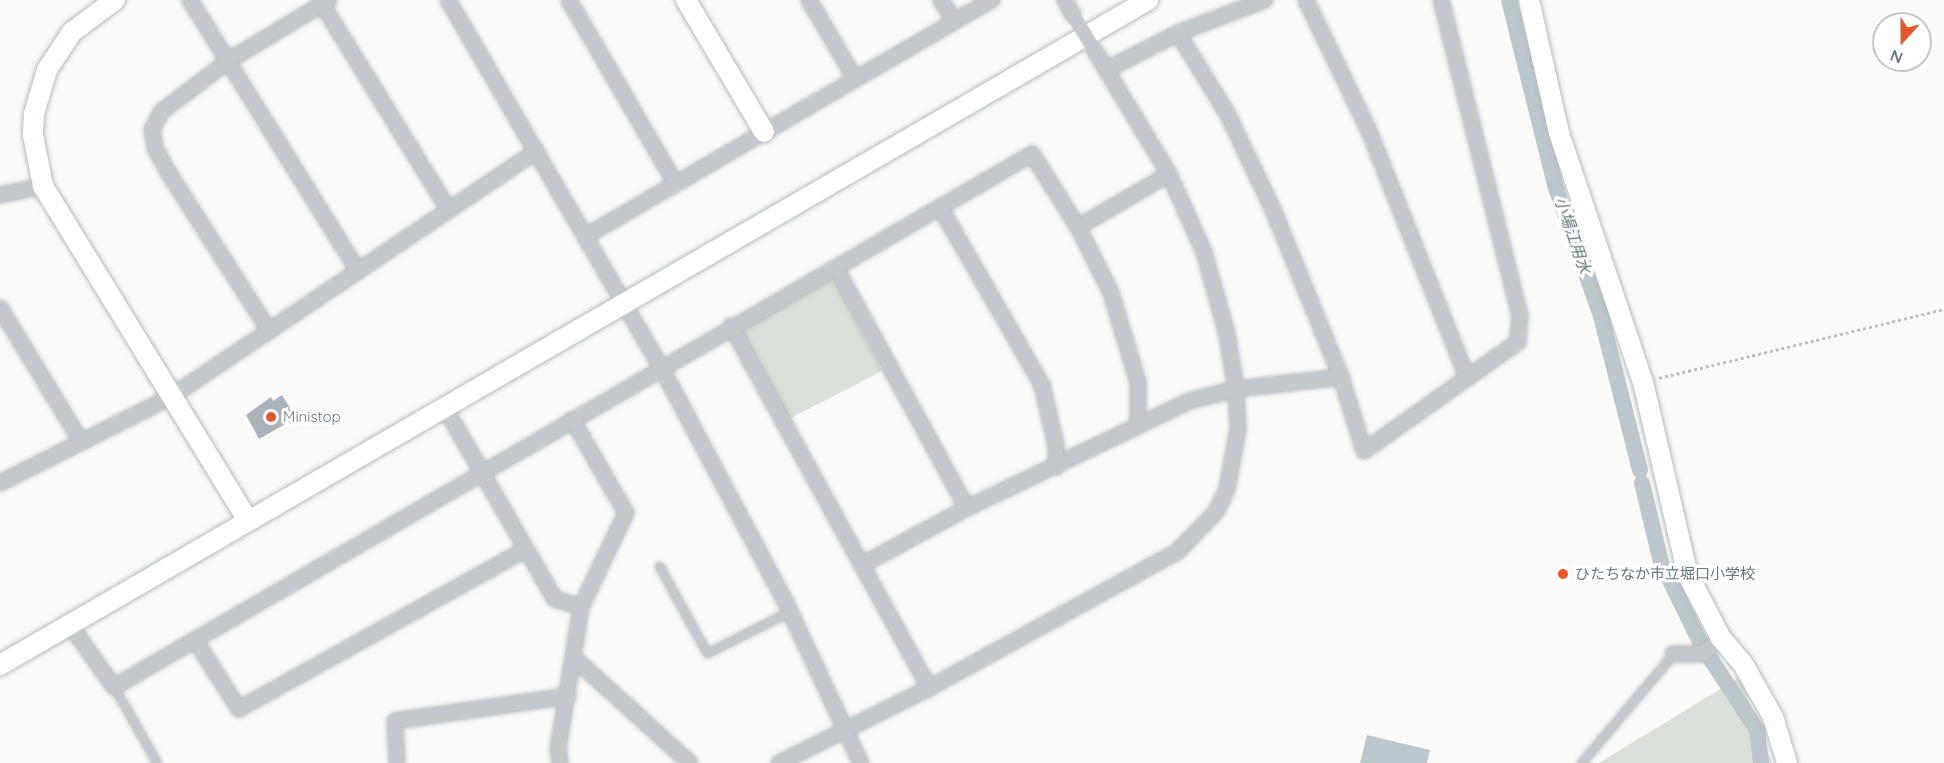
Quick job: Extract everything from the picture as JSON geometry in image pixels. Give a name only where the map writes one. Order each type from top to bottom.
[{"type":"street","points":[[115,0],[72,32],[47,70],[34,114],[33,135],[43,186],[248,519]]},
{"type":"street","points":[[190,0],[358,271]]},
{"type":"street","points":[[448,0],[661,367],[790,611],[861,763]]},
{"type":"street","points":[[569,0],[675,183]]},
{"type":"street","points":[[686,0],[764,132]]},
{"type":"street","points":[[809,0],[854,77]]},
{"type":"street","points":[[941,0],[954,21]]},
{"type":"street","points":[[586,236],[854,77],[992,0]]},
{"type":"street","points":[[779,763],[848,731],[929,688],[1178,550],[1200,531],[1227,489],[1235,460],[1236,389],[1227,334],[1204,252],[1169,174],[1065,0]]},
{"type":"street","points":[[0,665],[248,519],[1148,0]]},
{"type":"street","points":[[1106,70],[1178,33],[1265,0]]},
{"type":"street","points":[[1306,0],[1369,131],[1467,377]]},
{"type":"street","points":[[1178,33],[1228,115],[1274,212],[1341,377],[1364,451],[1518,342],[1520,316],[1441,0]]},
{"type":"street","points":[[1528,0],[1559,133],[1643,382],[1688,575],[1721,638],[1743,664],[1773,717],[1787,763]]},
{"type":"street","points":[[268,329],[168,172],[153,139],[152,130],[161,112],[228,61],[325,2],[448,209]]},
{"type":"street","points":[[0,483],[172,396],[268,329],[536,151]]},
{"type":"street","points":[[70,625],[114,687],[481,470],[1032,154],[1078,227],[1125,334],[1138,382],[1138,425]]},
{"type":"street","points":[[1078,227],[1169,174]]},
{"type":"street","points":[[0,195],[43,186]]},
{"type":"street","points":[[940,207],[1042,385],[1056,467]]},
{"type":"street","points":[[836,268],[967,508]]},
{"type":"street","points":[[0,308],[81,441]]},
{"type":"street","points":[[731,326],[929,688]]},
{"type":"street","points":[[862,565],[967,508],[1189,401],[1236,389],[1341,377]]},
{"type":"street","points":[[444,408],[555,599],[581,607]]},
{"type":"street","points":[[560,763],[558,749],[581,607],[626,513],[572,419]]},
{"type":"street","points":[[195,640],[239,709],[525,550]]},
{"type":"street","points":[[1673,654],[1703,654],[1721,638]]},
{"type":"street","points":[[574,658],[690,763]]},
{"type":"street","points":[[398,763],[395,721],[568,696]]},
{"type":"lane","points":[[659,566],[707,653],[790,611]]},
{"type":"lane","points":[[1581,763],[1673,654]]},
{"type":"lane","points":[[114,687],[157,763]]},
{"type":"path","points":[[1643,382],[1944,309]]},
{"type":"shaded area","points":[[828,279],[836,283],[882,371],[789,419],[742,331]]},
{"type":"shaded area","points":[[1740,677],[1772,763],[1599,763]]},
{"type":"shaded area","points":[[1367,735],[1430,750],[1427,763],[1360,763]]},
{"type":"building","name":"Ministop","points":[[282,395],[296,418],[259,439],[246,415],[271,397],[273,401]]},
{"type":"waterway","name":"小場江用水","points":[[1509,0],[1555,185],[1601,316],[1640,470]]},
{"type":"waterway","name":"小場江用水","points":[[1642,483],[1661,562],[1702,646]]},
{"type":"waterway","name":"小場江用水","points":[[1708,655],[1757,730],[1761,763]]},
{"type":"place","name":"Ministop","points":[[271,417]]},
{"type":"place","name":"ひたちなか市立堀口小学校","points":[[1563,574]]}]
